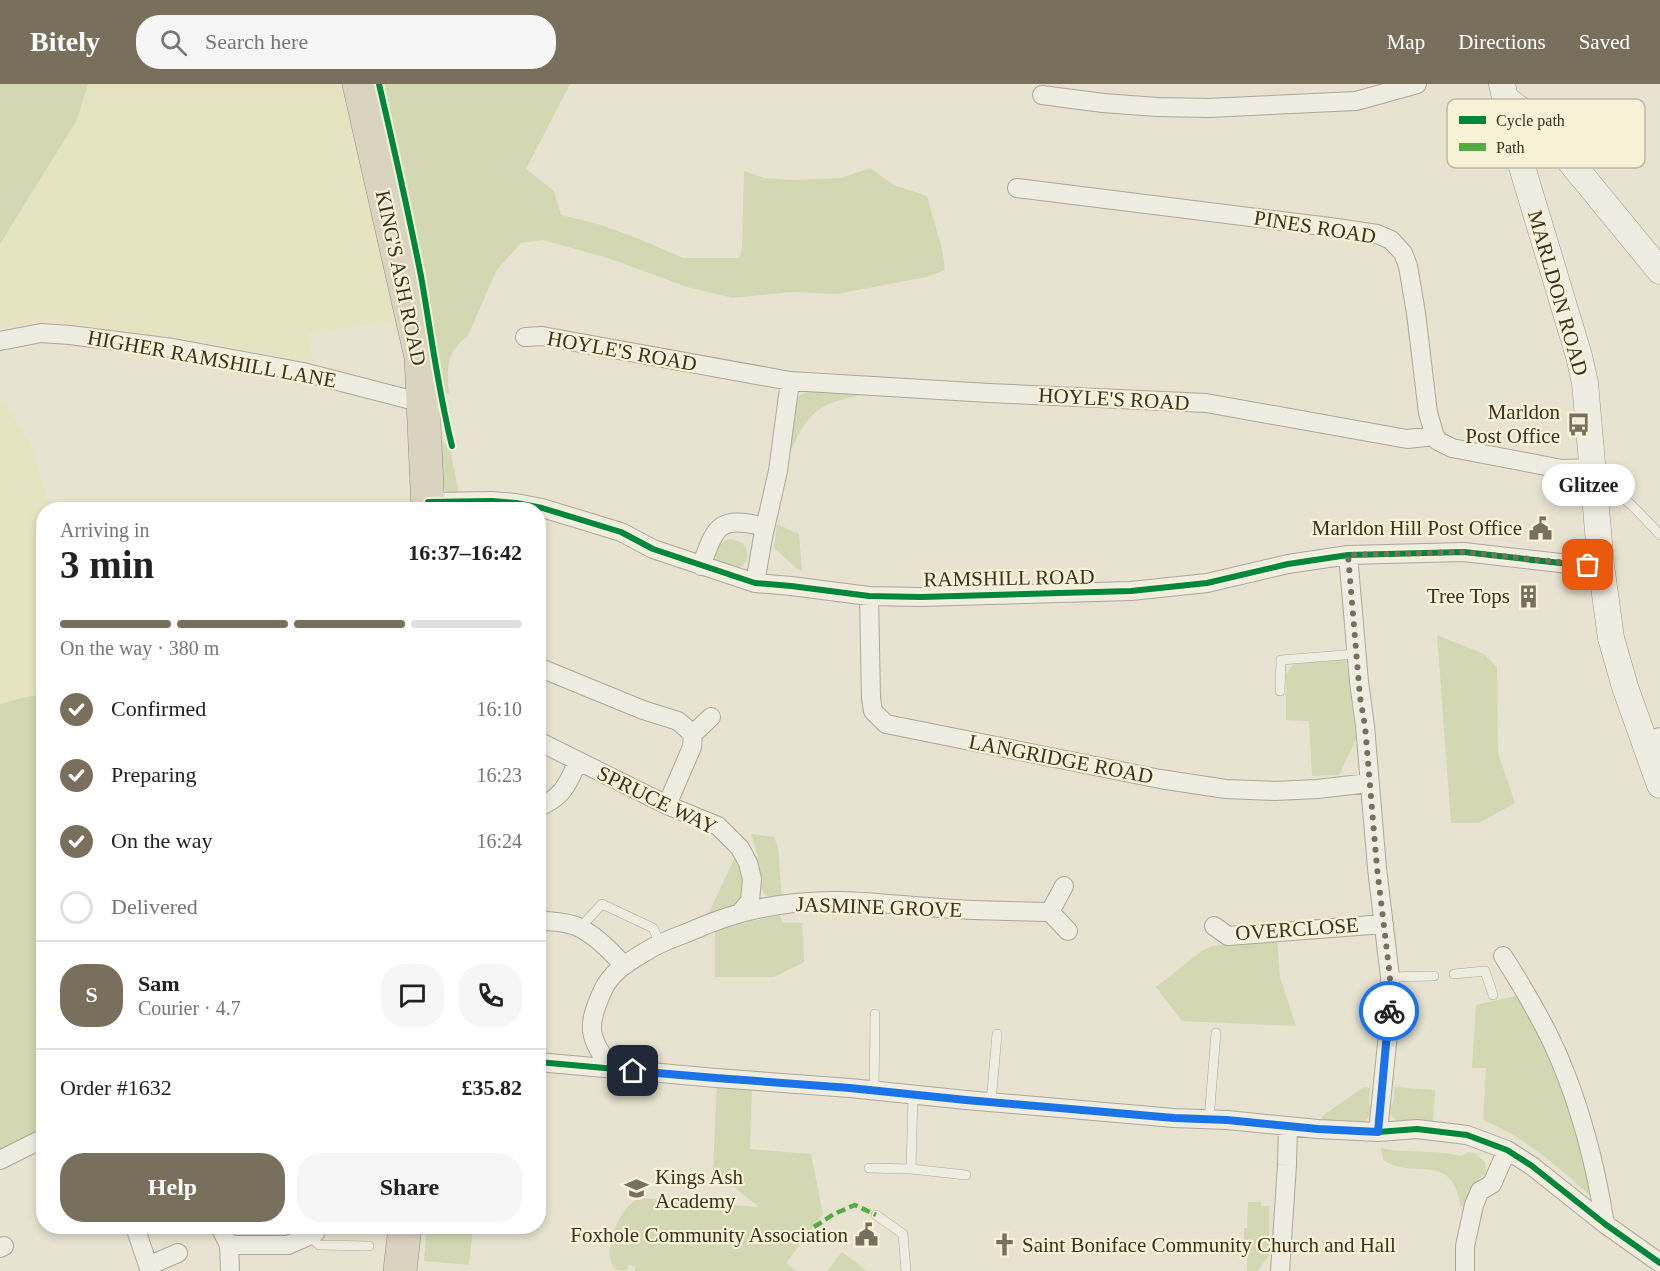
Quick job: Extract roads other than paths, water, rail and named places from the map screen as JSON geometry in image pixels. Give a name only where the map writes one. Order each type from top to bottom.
[{"type":"highway","name":"KING'S ASH ROAD","points":[[359,84],[421,357],[428,502]]},
{"type":"highway","points":[[400,1271],[404,1234]]},
{"type":"main road","name":"MARLDON ROAD","points":[[1522,168],[1585,383],[1604,594],[1614,646],[1625,687],[1653,739],[1660,785]]},
{"type":"main road","points":[[1576,168],[1660,271]]},
{"type":"street","points":[[1042,94],[1103,103],[1208,108],[1356,101],[1417,84]]},
{"type":"street","name":"PINES ROAD","points":[[1017,188],[1330,227],[1377,234],[1391,240],[1403,253],[1408,266],[1428,413],[1435,436]]},
{"type":"street","name":"HIGHER RAMSHILL LANE","points":[[0,341],[41,333],[70,334],[173,348],[303,372],[423,403]]},
{"type":"street","name":"HOYLE'S ROAD","points":[[525,337],[542,336],[790,381],[943,391],[1206,403],[1407,439],[1435,436]]},
{"type":"street","points":[[755,583],[778,471],[790,381]]},
{"type":"street","points":[[1435,436],[1438,441],[1452,448],[1593,473]]},
{"type":"street","name":"RAMSHILL ROAD","points":[[479,502],[504,502]]},
{"type":"street","name":"RAMSHILL ROAD","points":[[546,509],[621,532],[653,549],[755,583],[869,596],[921,597],[1131,591],[1207,583],[1288,564],[1348,555],[1464,552],[1569,564],[1601,565]]},
{"type":"street","points":[[701,566],[712,535],[718,528],[726,524],[744,522],[765,527]]},
{"type":"street","points":[[1348,555],[1360,697],[1365,726],[1390,977],[1389,1024],[1378,1132]]},
{"type":"street","name":"LANGRIDGE ROAD","points":[[869,596],[871,698],[873,711],[886,724],[1160,779],[1226,789],[1275,791],[1369,783]]},
{"type":"street","points":[[546,670],[643,710],[678,721],[693,734]]},
{"type":"street","points":[[667,805],[692,747],[693,734],[711,717]]},
{"type":"street","name":"SPRUCE WAY","points":[[546,745],[667,805],[718,826],[740,848],[748,862],[752,879],[750,901],[740,913]]},
{"type":"street","points":[[546,803],[559,796],[578,761]]},
{"type":"street","points":[[1064,886],[1050,912],[1068,932]]},
{"type":"street","name":"JASMINE GROVE","points":[[612,1069],[598,1051],[592,1034],[593,1011],[606,984],[623,965],[660,943],[704,925],[740,913],[788,903],[843,901],[956,909],[1050,912]]},
{"type":"street","points":[[546,921],[576,926],[612,952],[623,965]]},
{"type":"street","name":"OVERCLOSE","points":[[1214,926],[1228,936],[1384,924]]},
{"type":"street","points":[[1503,956],[1528,995],[1560,1059],[1592,1158],[1605,1224]]},
{"type":"street","points":[[546,1063],[1174,1118],[1378,1132],[1417,1130],[1467,1135],[1507,1150],[1532,1166],[1605,1224],[1660,1263]]},
{"type":"street","points":[[1280,1271],[1288,1126]]},
{"type":"street","points":[[0,1160],[36,1142]]},
{"type":"street","points":[[1465,1271],[1465,1246],[1474,1204],[1480,1191],[1492,1184],[1507,1150]]},
{"type":"street","points":[[137,1234],[149,1268],[178,1253]]},
{"type":"street","points":[[223,1234],[228,1245],[230,1271]]},
{"type":"street","points":[[228,1245],[288,1245],[308,1234]]},
{"type":"lane","points":[[1593,473],[1625,499],[1660,535]]},
{"type":"lane","points":[[1280,691],[1281,660],[1356,654]]},
{"type":"lane","points":[[579,929],[602,904],[653,928],[660,943]]},
{"type":"lane","points":[[1454,974],[1485,971],[1493,995]]},
{"type":"lane","points":[[1390,977],[1434,976]]},
{"type":"lane","points":[[874,1090],[875,1014]]},
{"type":"lane","points":[[1209,1119],[1216,1033]]},
{"type":"lane","points":[[991,1102],[997,1034]]},
{"type":"lane","points":[[911,1169],[913,1095]]},
{"type":"lane","points":[[868,1168],[911,1169],[966,1175]]},
{"type":"lane","points":[[876,1215],[903,1234],[906,1271]]},
{"type":"lane","points":[[313,1234],[319,1245],[369,1246]]},
{"type":"place","name":"Marldon Post Office","points":[[1578,424]]},
{"type":"place","name":"Marldon Hill Post Office","points":[[1540,528]]},
{"type":"place","name":"Glitzee","points":[[1588,565]]},
{"type":"place","name":"Tree Tops","points":[[1528,596]]},
{"type":"place","name":"Kings Ash Academy","points":[[637,1189]]},
{"type":"place","name":"Foxhole Community Association","points":[[866,1235]]},
{"type":"place","name":"Saint Boniface Community Church and Hall","points":[[1004,1245]]}]
